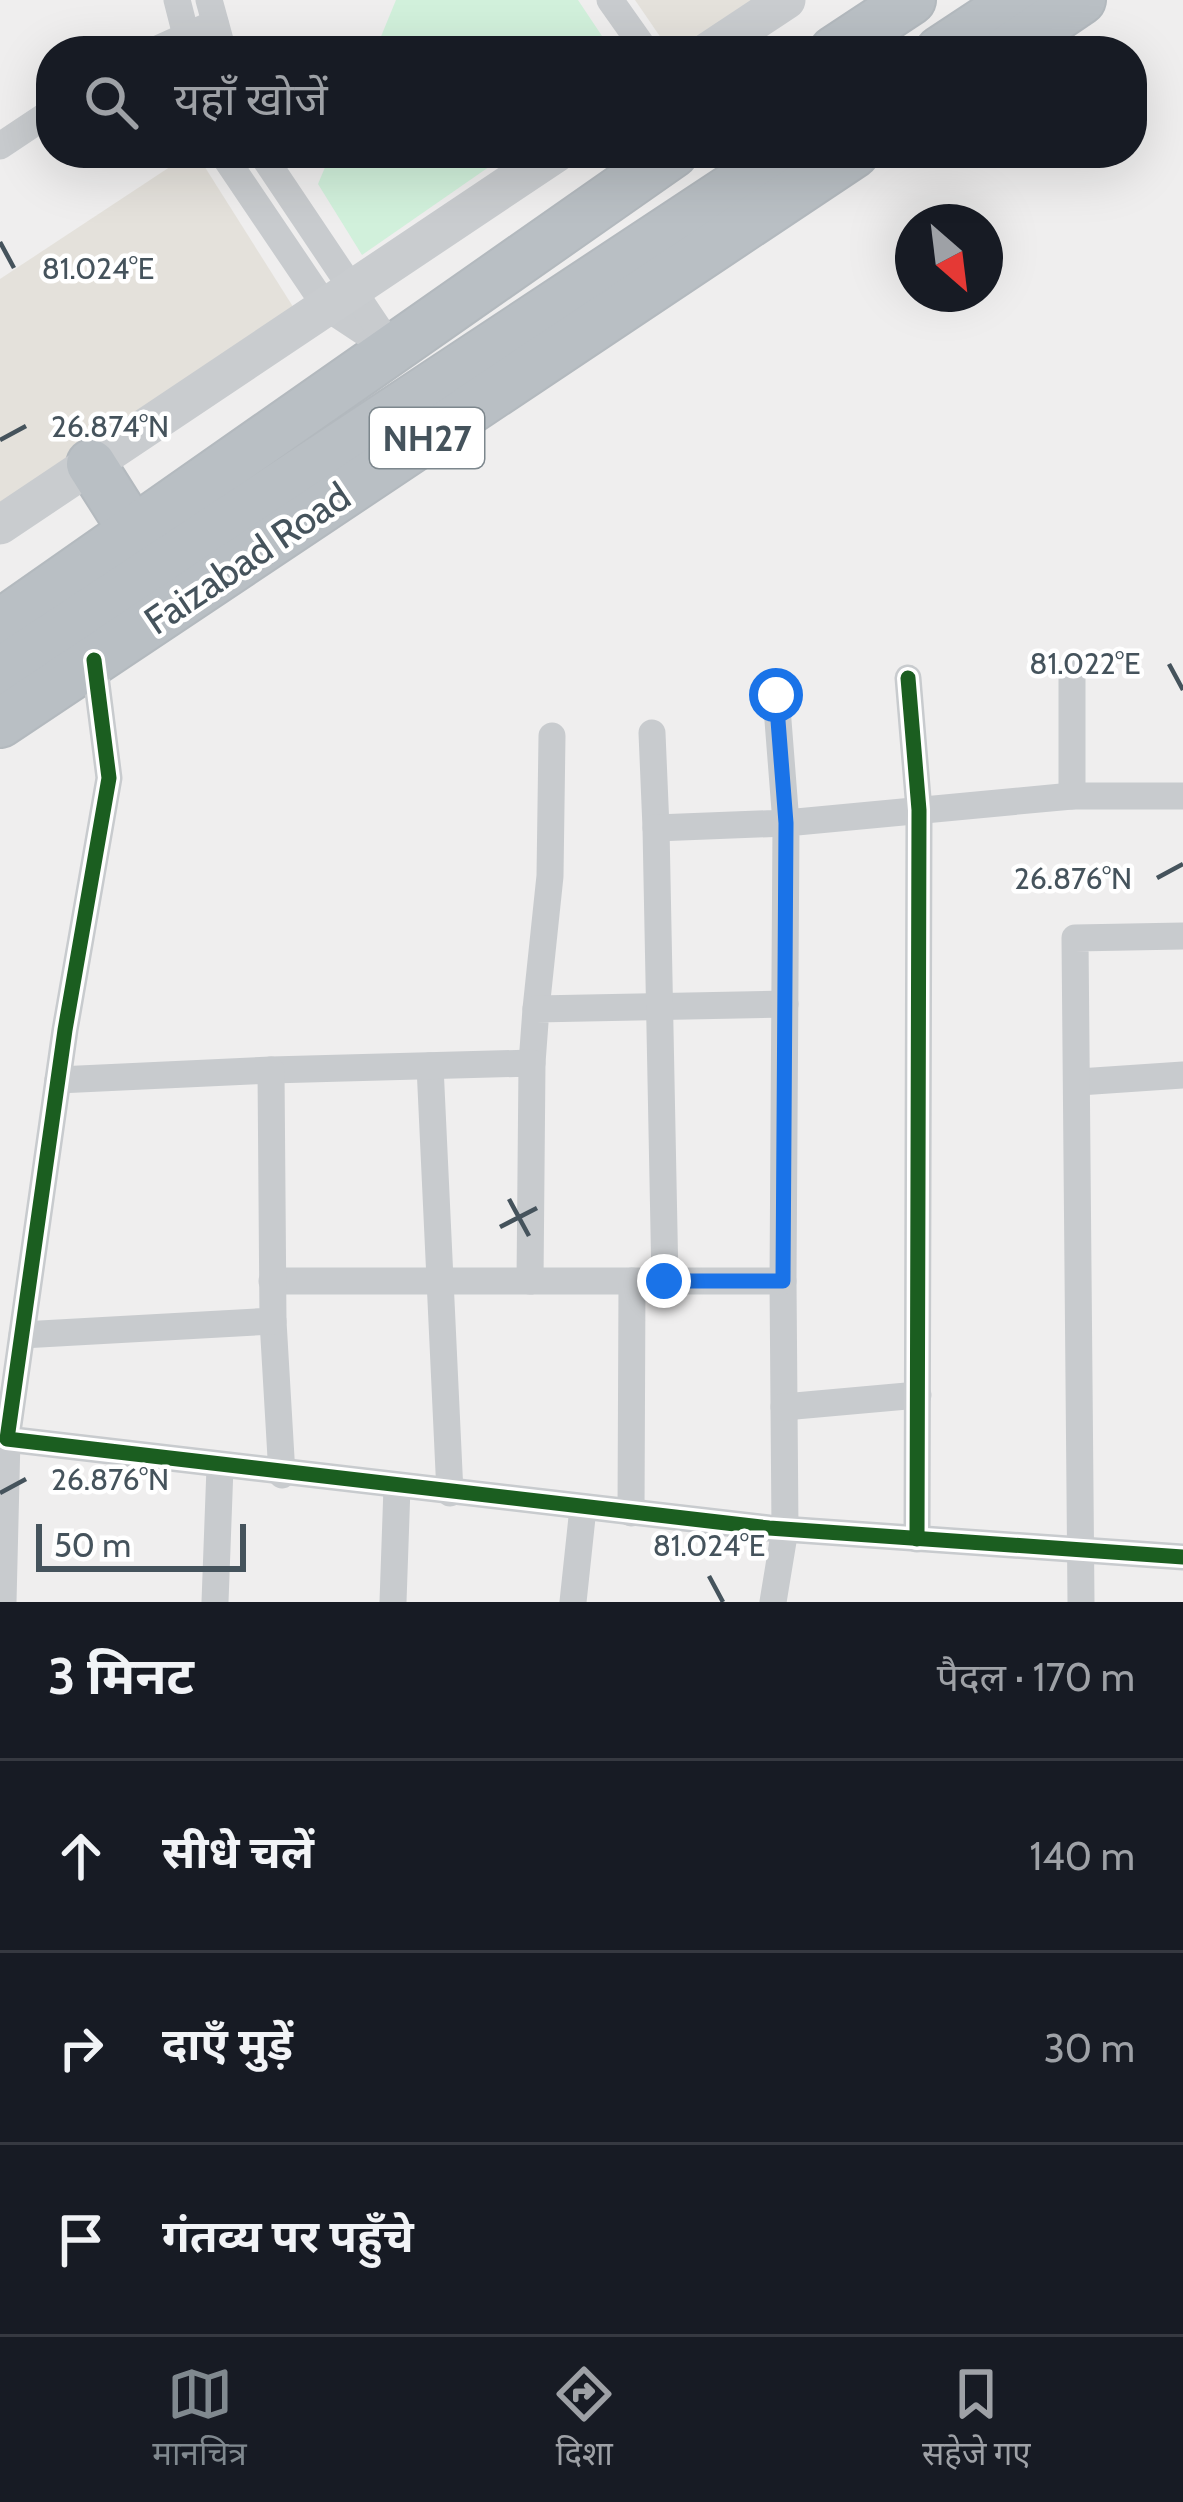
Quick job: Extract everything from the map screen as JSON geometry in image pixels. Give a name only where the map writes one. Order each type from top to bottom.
[{"type":"highway","points":[[857,36],[911,0]]},
{"type":"highway","points":[[963,36],[1017,0]]},
{"type":"highway","points":[[1028,36],[1081,0]]},
{"type":"highway","points":[[0,624],[653,168]]},
{"type":"highway","name":"NH27","points":[[0,672],[762,168]]},
{"type":"highway","name":"Faizabad Road","points":[[0,723],[832,168]]},
{"type":"highway","points":[[91,464],[134,532]]},
{"type":"street","points":[[177,0],[186,36]]},
{"type":"street","points":[[610,0],[635,36]]},
{"type":"street","points":[[731,36],[785,0]]},
{"type":"street","points":[[193,36],[212,12]]},
{"type":"street","points":[[0,146],[36,122]]},
{"type":"street","points":[[234,168],[340,297],[394,352]]},
{"type":"street","points":[[269,168],[340,297]]},
{"type":"street","points":[[0,525],[534,168]]},
{"type":"street","points":[[3,1602],[6,1399],[22,1335],[58,1079],[109,778],[94,660]]},
{"type":"street","points":[[1072,673],[1072,796]]},
{"type":"street","points":[[908,677],[919,809],[917,1538]]},
{"type":"street","points":[[772,1602],[784,1529],[786,823],[776,695]]},
{"type":"street","points":[[652,733],[664,1281]]},
{"type":"street","points":[[530,1281],[532,1063],[550,876],[552,736]]},
{"type":"street","points":[[656,828],[786,823],[1072,796],[1183,796]]},
{"type":"street","points":[[1081,1602],[1075,938],[1183,936]]},
{"type":"street","points":[[536,1010],[785,1004]]},
{"type":"street","points":[[58,1079],[532,1063]]},
{"type":"street","points":[[430,1066],[450,1493]]},
{"type":"street","points":[[271,1070],[273,1321],[282,1475]]},
{"type":"street","points":[[1079,1082],[1183,1075]]},
{"type":"street","points":[[272,1281],[783,1281]]},
{"type":"street","points":[[631,1513],[632,1281]]},
{"type":"street","points":[[22,1335],[273,1321]]},
{"type":"street","points":[[784,1407],[918,1395]]},
{"type":"street","points":[[7,1439],[282,1475],[784,1529],[1183,1557]]},
{"type":"street","points":[[215,1602],[220,1467]]},
{"type":"street","points":[[393,1602],[398,1487]]},
{"type":"street","points":[[574,1602],[583,1508]]},
{"type":"shaded area","points":[[635,0],[761,0],[705,36],[660,36]]},
{"type":"shaded area","points":[[168,168],[205,168],[297,313],[0,509],[0,279]]},
{"type":"green space","points":[[396,0],[578,0],[602,36],[381,36]]},
{"type":"green space","points":[[325,168],[487,168],[362,255],[318,184]]},
{"type":"cycle path","points":[[94,660],[109,778],[65,1030],[7,1439],[769,1528],[1183,1557]]},
{"type":"cycle path","points":[[908,678],[919,810],[917,1539]]},
{"type":"route","points":[[664,1281],[783,1281],[786,823],[776,695]]}]
